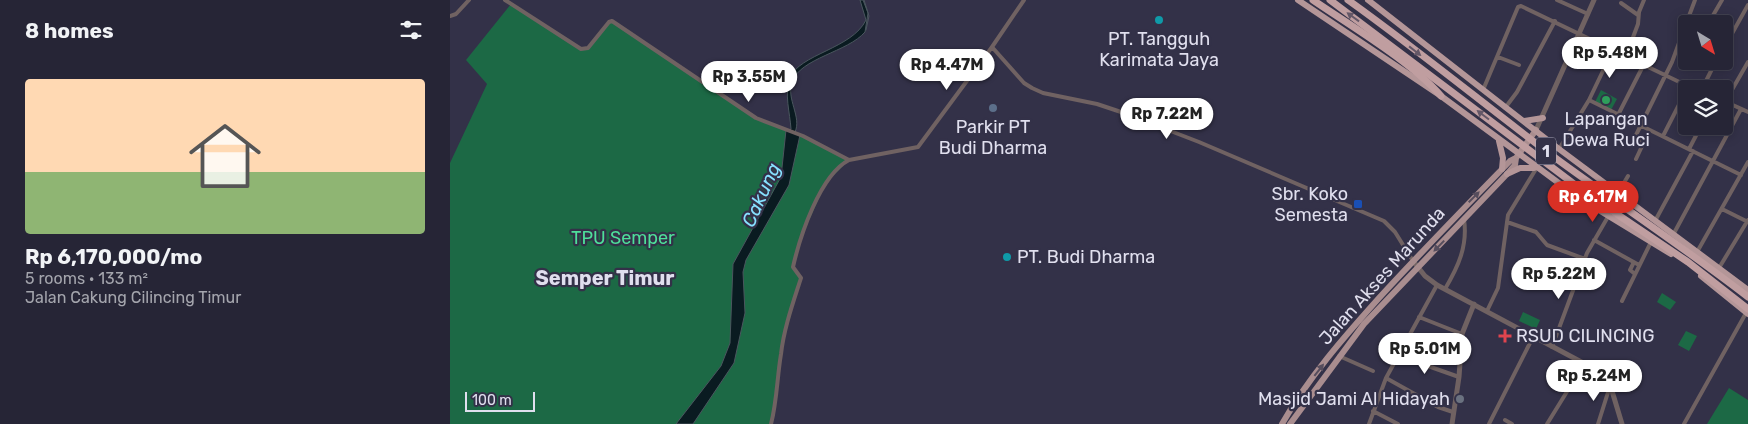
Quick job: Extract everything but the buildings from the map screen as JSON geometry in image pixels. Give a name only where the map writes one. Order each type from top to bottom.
[{"type":"highway","points":[[1298,0],[1441,96],[1497,138],[1517,156],[1579,198],[1609,215],[1690,268],[1748,312]]},
{"type":"highway","points":[[1313,0],[1433,86],[1441,96]]},
{"type":"highway","name":"1","points":[[1330,0],[1590,196],[1688,262],[1748,312]]},
{"type":"highway","name":"1","points":[[1348,0],[1517,130],[1597,189],[1694,255],[1748,297]]},
{"type":"highway","points":[[1368,0],[1559,149],[1673,235],[1746,286]]},
{"type":"highway","points":[[1497,138],[1503,135],[1514,121],[1515,115]]},
{"type":"highway","points":[[1526,123],[1543,118]]},
{"type":"highway","points":[[1526,123],[1532,136]]},
{"type":"highway","points":[[1497,138],[1503,158],[1504,171],[1536,168]]},
{"type":"main road","name":"Jalan Akses Marunda","points":[[1290,424],[1364,324],[1464,220],[1536,130]]},
{"type":"main road","name":"Jalan Akses Marunda","points":[[1282,424],[1293,404],[1338,346],[1413,261],[1504,171]]},
{"type":"street","points":[[450,16],[456,14],[469,0]]},
{"type":"street","points":[[505,0],[581,49],[588,48],[612,21],[735,105],[762,121],[801,135],[850,160]]},
{"type":"street","points":[[771,424],[776,406],[780,355],[791,308],[801,278],[793,267],[796,253],[826,182],[833,172],[850,160],[918,147],[992,47],[1024,0]]},
{"type":"street","points":[[1558,0],[1588,14]]},
{"type":"street","points":[[1536,130],[1543,118],[1594,0]]},
{"type":"street","points":[[1626,56],[1638,24],[1638,15],[1644,0]]},
{"type":"street","points":[[1689,15],[1694,0]]},
{"type":"street","points":[[1713,15],[1722,0]]},
{"type":"street","points":[[1621,3],[1638,15]]},
{"type":"street","points":[[1733,32],[1748,5]]},
{"type":"street","points":[[1483,90],[1519,6],[1555,21],[1678,83]]},
{"type":"street","points":[[1505,108],[1517,92],[1555,21]]},
{"type":"street","points":[[1636,159],[1643,144],[1636,135],[1665,76],[1678,44]]},
{"type":"street","points":[[992,47],[1032,88],[1044,93],[1097,104],[1124,113],[1199,142],[1384,221],[1395,232],[1418,268],[1436,285],[1602,373],[1610,386],[1622,424]]},
{"type":"street","points":[[1559,149],[1589,100],[1613,50]]},
{"type":"street","points":[[1498,57],[1519,65]]},
{"type":"street","points":[[1733,86],[1748,62]]},
{"type":"street","points":[[1618,115],[1643,66]]},
{"type":"street","points":[[1589,100],[1741,175]]},
{"type":"street","points":[[1733,105],[1748,112]]},
{"type":"street","points":[[1663,136],[1678,108]]},
{"type":"street","points":[[1673,235],[1741,109]]},
{"type":"street","points":[[1655,221],[1697,135]]},
{"type":"street","points":[[1697,252],[1748,162]]},
{"type":"street","points":[[1487,311],[1498,288],[1508,215],[1536,168]]},
{"type":"street","points":[[1618,193],[1628,176]]},
{"type":"street","points":[[1720,268],[1748,221],[1722,209]]},
{"type":"street","points":[[1552,348],[1585,259],[1609,215]]},
{"type":"street","points":[[1445,289],[1460,263],[1466,232],[1464,220]]},
{"type":"street","points":[[1507,222],[1536,232],[1548,244],[1585,259]]},
{"type":"street","points":[[1594,240],[1639,265]]},
{"type":"street","points":[[1622,301],[1651,242]]},
{"type":"street","points":[[1634,262],[1630,270],[1634,274]]},
{"type":"street","points":[[1369,424],[1386,378],[1397,355],[1436,285]]},
{"type":"street","points":[[1452,424],[1452,412],[1460,377],[1462,334],[1474,304]]},
{"type":"street","points":[[1684,424],[1748,312]]},
{"type":"street","points":[[1419,317],[1462,334]]},
{"type":"street","points":[[1489,424],[1533,337]]},
{"type":"street","points":[[1397,355],[1460,377]]},
{"type":"street","points":[[1339,356],[1373,371]]},
{"type":"street","points":[[1547,424],[1584,364]]},
{"type":"street","points":[[1386,378],[1438,407],[1452,412]]},
{"type":"street","points":[[1598,424],[1610,386]]},
{"type":"street","points":[[1373,411],[1398,424]]},
{"type":"street","points":[[1505,420],[1512,424]]},
{"type":"green space","name":"TPU Semper","points":[[511,4],[585,50],[611,21],[762,121],[803,136],[849,160],[826,183],[801,238],[793,267],[801,278],[780,355],[771,424],[450,424],[450,163],[487,84],[466,60]]},
{"type":"green space","name":"Lapangan Dewa Ruci","points":[[1601,90],[1617,99],[1611,110],[1595,102]]},
{"type":"green space","points":[[1662,293],[1676,302],[1670,310],[1657,302]]},
{"type":"green space","points":[[1523,312],[1540,320],[1536,329],[1519,321]]},
{"type":"green space","points":[[1686,331],[1697,336],[1689,351],[1678,345]]},
{"type":"green space","points":[[1729,388],[1748,400],[1748,424],[1707,424]]},
{"type":"shaded area","points":[[860,0],[863,0],[868,13],[865,32],[848,45],[804,67],[792,82],[791,95],[797,120],[795,132],[800,135],[789,185],[746,260],[743,272],[745,313],[734,363],[693,424],[676,424],[721,366],[730,343],[733,264],[781,177],[786,130],[789,131],[791,129],[787,97],[790,78],[795,70],[804,63],[838,45],[859,30],[866,20]]},
{"type":"waterway","name":"Cakung","points":[[864,0],[869,16],[866,30]]},
{"type":"place","name":"PT. Tangguh Karimata Jaya","points":[[1159,20]]},
{"type":"place","name":"Lapangan Dewa Ruci","points":[[1606,100]]},
{"type":"place","name":"Parkir PT Budi Dharma","points":[[993,108]]},
{"type":"place","name":"Sbr. Koko Semesta","points":[[1358,204]]},
{"type":"place","name":"PT. Budi Dharma","points":[[1007,257]]},
{"type":"place","name":"RSUD CILINCING","points":[[1505,336]]},
{"type":"place","name":"Masjid Jami Al Hidayah","points":[[1460,399]]},
{"type":"district","name":"Semper Timur","points":[[605,278]]}]
